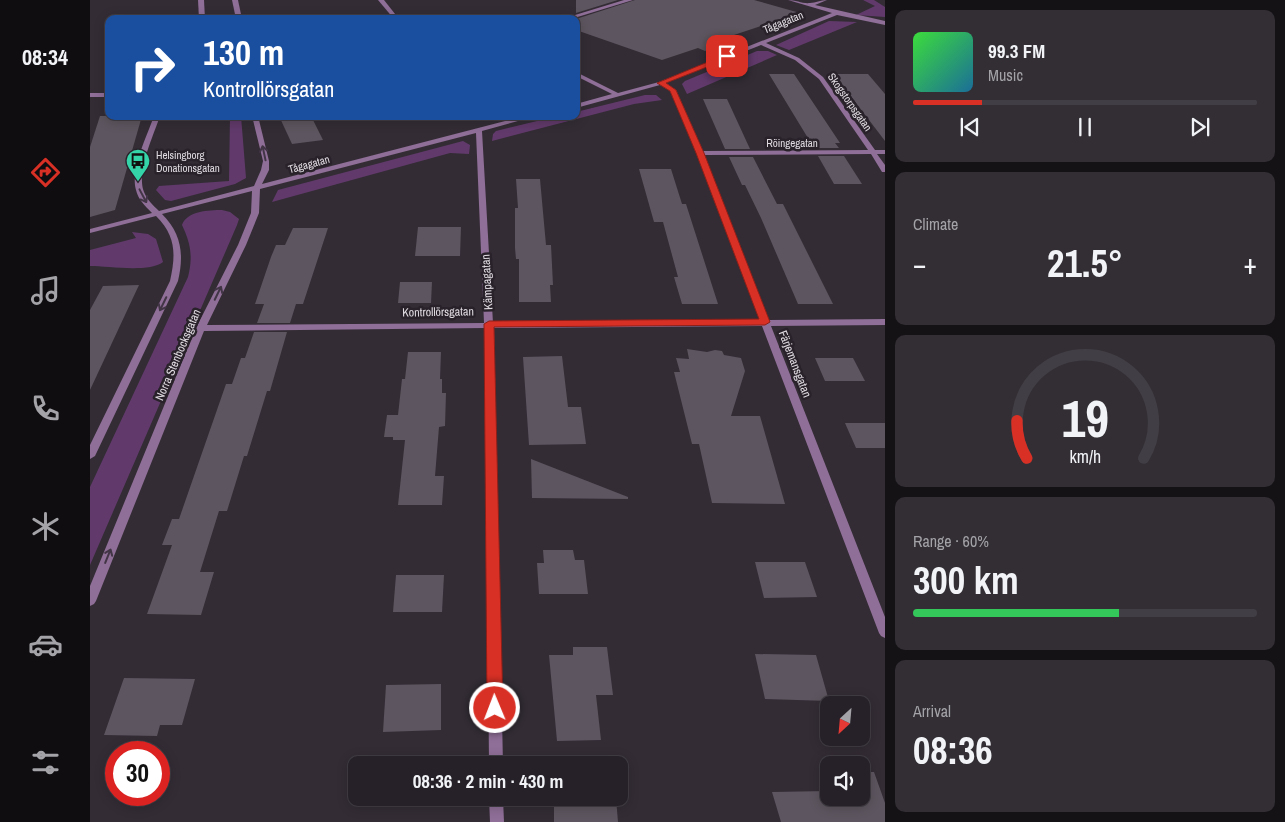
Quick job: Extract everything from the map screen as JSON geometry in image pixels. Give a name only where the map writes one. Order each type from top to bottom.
[{"type":"street","points":[[201,0],[202,15]]},
{"type":"street","points":[[235,0],[237,15]]},
{"type":"street","points":[[381,0],[393,15]]},
{"type":"street","points":[[578,15],[630,0]]},
{"type":"street","points":[[790,0],[837,13],[885,23]]},
{"type":"street","name":"Tågagatan","points":[[810,6],[824,0]]},
{"type":"street","name":"Tågagatan","points":[[580,105],[660,83],[837,13]]},
{"type":"street","name":"Skogstorpsgatan","points":[[761,43],[797,59],[822,78],[885,170]]},
{"type":"street","points":[[580,76],[618,95]]},
{"type":"street","name":"Färjemansgatan","points":[[660,83],[673,90],[700,153],[885,633]]},
{"type":"street","points":[[90,95],[105,94]]},
{"type":"street","points":[[90,456],[174,281],[178,265],[176,245],[171,229],[141,195],[138,182],[139,173],[156,120]]},
{"type":"street","name":"Norra Stenbocksgatan","points":[[90,602],[201,328],[242,245],[255,214],[256,190],[265,170],[266,161],[256,120]]},
{"type":"street","name":"Tågagatan","points":[[90,231],[256,190],[518,120]]},
{"type":"street","name":"Kämpagatan","points":[[479,130],[489,324],[496,756]]},
{"type":"street","name":"Röingegatan","points":[[700,153],[885,152]]},
{"type":"street","name":"Kontrollörsgatan","points":[[201,328],[885,322]]},
{"type":"street","points":[[496,806],[497,822]]},
{"type":"shaded area","points":[[863,0],[874,0],[885,7],[885,17],[856,15],[875,6]]},
{"type":"shaded area","points":[[829,21],[857,22],[789,50],[776,45]]},
{"type":"shaded area","points":[[757,51],[768,51],[777,55],[687,94],[682,84],[685,81]]},
{"type":"shaded area","points":[[645,95],[656,95],[662,100],[634,104],[580,118],[580,111]]},
{"type":"shaded area","points":[[230,120],[241,120],[246,178],[235,184],[171,201],[165,200],[156,190],[159,186],[229,181]]},
{"type":"shaded area","points":[[541,120],[573,120],[492,141],[493,134],[496,131]]},
{"type":"shaded area","points":[[463,141],[470,145],[469,154],[450,153],[272,202],[278,190]]},
{"type":"shaded area","points":[[222,210],[230,212],[239,219],[237,225],[90,565],[90,487],[188,277],[190,251],[182,225],[193,214]]},
{"type":"shaded area","points":[[132,232],[148,234],[156,239],[163,262],[157,265],[138,268],[90,266],[90,250],[136,238]]},
{"type":"building","points":[[576,0],[618,0],[576,13]]},
{"type":"building","points":[[635,0],[754,0],[800,13],[731,36],[738,38],[705,51],[698,48],[662,60],[580,31],[580,18]]},
{"type":"building","points":[[769,74],[794,74],[840,143],[835,143],[839,148],[814,148]]},
{"type":"building","points":[[834,74],[868,74],[885,94],[885,141]]},
{"type":"building","points":[[703,99],[727,99],[750,149],[725,149]]},
{"type":"building","points":[[100,116],[105,116],[105,120],[141,120],[115,210],[90,217],[90,147]]},
{"type":"building","points":[[281,120],[313,120],[323,140],[292,144]]},
{"type":"building","points":[[818,156],[844,156],[862,184],[834,184]]},
{"type":"building","points":[[729,157],[753,157],[777,204],[783,204],[833,304],[798,304],[761,218]]},
{"type":"building","points":[[639,169],[671,169],[682,204],[686,204],[718,304],[682,304],[674,277],[678,277],[663,222],[654,222]]},
{"type":"building","points":[[516,179],[540,179],[546,245],[551,245],[553,285],[550,285],[551,302],[519,302],[519,259],[516,259],[515,248],[515,208],[518,208]]},
{"type":"building","points":[[418,227],[461,227],[460,256],[415,256]]},
{"type":"building","points":[[293,228],[328,228],[303,304],[296,304],[290,323],[257,323],[264,304],[255,304],[271,257],[276,245],[285,245]]},
{"type":"building","points":[[400,282],[432,282],[431,303],[398,303]]},
{"type":"building","points":[[139,285],[90,390],[90,310],[103,286]]},
{"type":"building","points":[[254,332],[287,332],[270,391],[267,391],[247,456],[244,456],[227,511],[219,511],[200,572],[214,572],[201,615],[147,614],[172,545],[162,545],[172,519],[179,519],[226,384],[232,384],[241,358],[245,358]]},
{"type":"building","points":[[687,349],[707,352],[722,351],[724,355],[741,358],[745,371],[731,416],[760,416],[785,504],[712,503],[699,444],[692,444],[674,372],[680,372],[676,358],[689,359]]},
{"type":"building","points":[[408,352],[441,352],[440,379],[442,379],[442,393],[446,393],[445,426],[439,427],[435,476],[444,476],[442,505],[398,505],[405,440],[393,440],[393,437],[384,437],[387,415],[398,415],[402,379],[405,379]]},
{"type":"building","points":[[562,356],[568,407],[581,407],[586,444],[529,445],[523,357]]},
{"type":"building","points":[[815,358],[853,358],[865,381],[825,381]]},
{"type":"building","points":[[845,423],[885,423],[885,448],[856,448]]},
{"type":"building","points":[[531,459],[628,497],[628,499],[532,498]]},
{"type":"building","points":[[543,550],[573,550],[575,560],[584,560],[588,594],[539,594],[537,563],[544,563]]},
{"type":"building","points":[[755,562],[805,562],[817,597],[764,598]]},
{"type":"building","points":[[396,575],[444,575],[442,612],[393,612]]},
{"type":"building","points":[[573,647],[607,647],[613,695],[596,695],[601,740],[557,741],[549,655],[573,655]]},
{"type":"building","points":[[755,654],[816,655],[828,696],[820,696],[820,701],[765,699]]},
{"type":"building","points":[[124,678],[195,679],[182,725],[160,725],[157,736],[104,735]]},
{"type":"building","points":[[441,684],[441,730],[383,732],[386,685]]},
{"type":"building","points":[[870,772],[874,772],[885,803],[885,822],[781,822],[772,792],[820,791],[820,806],[870,806]]},
{"type":"building","points":[[554,806],[617,806],[618,822],[554,822]]},
{"type":"place","name":"Helsingborg Donationsgatan","points":[[138,182]]},
{"type":"route","points":[[495,708],[489,324],[765,322],[700,153],[673,90],[660,83],[727,56]]}]
